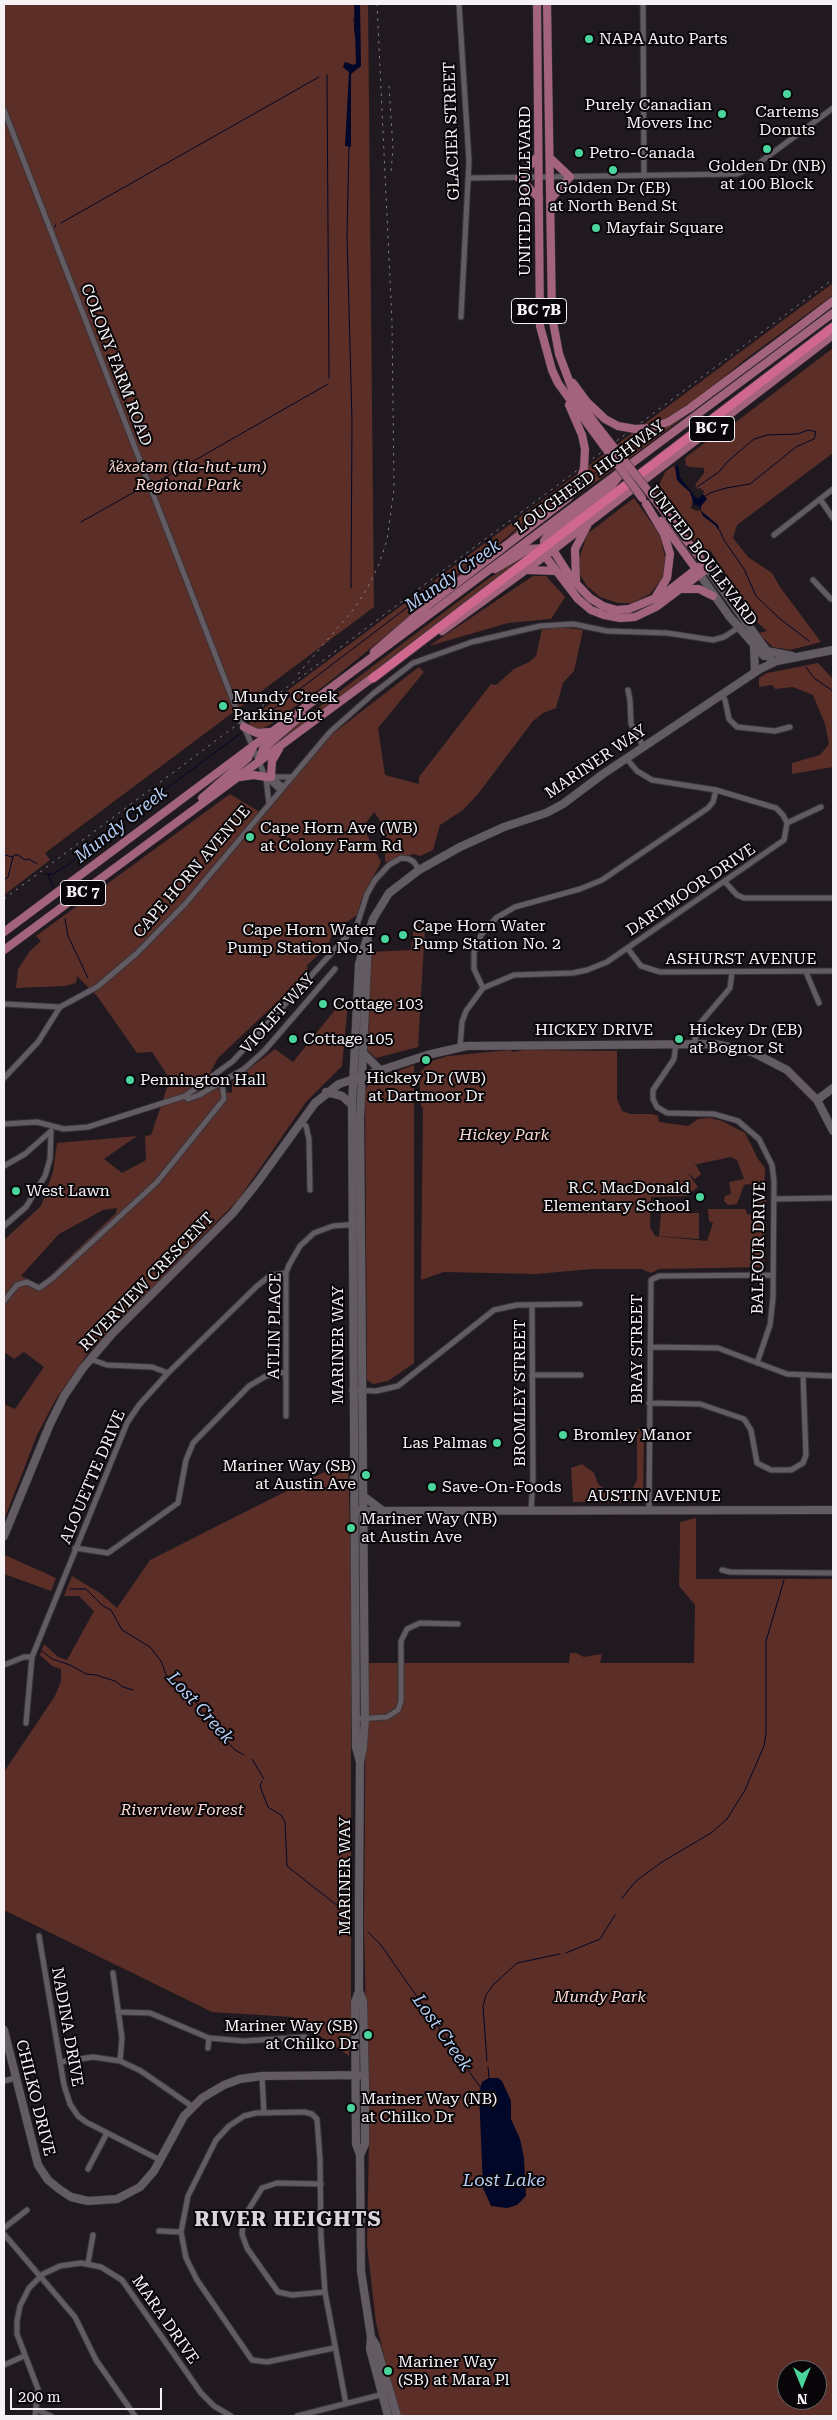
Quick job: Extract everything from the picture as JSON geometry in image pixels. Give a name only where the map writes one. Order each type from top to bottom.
[{"type":"highway","points":[[372,678],[548,551],[554,540],[833,327]]},
{"type":"main road","name":"UNITED BOULEVARD","points":[[537,4],[540,326],[547,357],[558,383],[649,492],[706,566],[766,651],[770,664]]},
{"type":"main road","name":"UNITED BOULEVARD","points":[[547,4],[552,316],[559,354],[574,394],[594,428],[644,501],[665,526],[698,572],[713,596],[770,664]]},
{"type":"main road","points":[[538,156],[519,178],[538,198]]},
{"type":"main road","points":[[550,158],[570,178],[550,200]]},
{"type":"main road","points":[[569,378],[587,402],[605,419],[618,426],[635,429],[650,428],[668,422],[833,301]]},
{"type":"main road","name":"LOUGHEED HIGHWAY","points":[[4,932],[833,313]]},
{"type":"main road","name":"LOUGHEED HIGHWAY","points":[[4,950],[238,777],[267,774],[285,742],[372,678],[527,570],[548,551],[590,522],[833,335]]},
{"type":"main road","points":[[365,662],[383,643],[427,606],[568,498],[580,481],[584,468],[585,451],[582,435],[558,383]]},
{"type":"main road","points":[[625,469],[612,484],[548,535],[544,541],[556,571],[583,604],[598,613],[612,617],[630,618],[647,613],[681,589],[698,572]]},
{"type":"main road","points":[[644,501],[664,534],[670,554],[668,578],[655,598]]},
{"type":"main road","points":[[576,581],[575,549],[590,522]]},
{"type":"main road","points":[[484,575],[529,549],[548,551],[590,598],[610,608],[635,608],[663,595],[706,566]]},
{"type":"main road","points":[[527,570],[556,571]]},
{"type":"main road","points":[[681,589],[699,589],[713,596]]},
{"type":"main road","points":[[754,647],[755,672]]},
{"type":"main road","points":[[770,664],[833,650]]},
{"type":"main road","points":[[766,651],[799,658]]},
{"type":"main road","name":"MARINER WAY","points":[[360,1762],[356,1747],[359,1511],[352,1390],[352,1104],[359,961],[375,914],[389,893],[419,870],[460,847],[552,810],[643,746],[770,664]]},
{"type":"main road","points":[[267,774],[263,749],[331,688]]},
{"type":"main road","points":[[244,727],[257,733],[272,732]]},
{"type":"main road","points":[[267,774],[272,760],[285,742]]},
{"type":"main road","points":[[161,834],[248,758],[252,746]]},
{"type":"main road","points":[[238,777],[267,774]]},
{"type":"main road","name":"MARINER WAY","points":[[370,929],[361,1076],[360,1224],[363,1496],[359,1511],[363,1525],[365,1720],[360,1762],[359,1990],[355,2002],[356,2144],[360,2155],[361,2271],[371,2337],[370,2348],[386,2394],[397,2416]]},
{"type":"main road","name":"HICKEY DRIVE","points":[[353,1079],[460,1047],[695,1043],[733,1046],[768,1059],[791,1074],[817,1100],[833,1130]]},
{"type":"main road","points":[[363,1053],[380,1070]]},
{"type":"main road","name":"RIVERVIEW CRESCENT","points":[[4,1536],[57,1410],[90,1358],[117,1328],[233,1213],[301,1122],[326,1092],[339,1084],[353,1079]]},
{"type":"main road","points":[[817,1100],[833,1088]]},
{"type":"main road","points":[[326,1092],[342,1096],[352,1104]]},
{"type":"main road","points":[[363,1496],[382,1510],[363,1525]]},
{"type":"main road","name":"AUSTIN AVENUE","points":[[359,1511],[833,1510]]},
{"type":"main road","name":"MARINER WAY","points":[[359,1990],[363,2001],[365,2074],[365,2144],[360,2155]]},
{"type":"main road","name":"CHILKO DRIVE","points":[[4,2030],[37,2162],[48,2180],[63,2192],[88,2201],[102,2202],[120,2198],[145,2183],[160,2160],[177,2127],[193,2107],[210,2092],[227,2084],[262,2076],[365,2074]]},
{"type":"main road","name":"MARINER WAY","points":[[386,2394],[388,2416]]},
{"type":"street","name":"GLACIER STREET","points":[[459,4],[468,178],[461,317]]},
{"type":"street","points":[[643,4],[644,176]]},
{"type":"street","points":[[468,178],[727,176],[741,173],[755,166],[833,108]]},
{"type":"street","name":"COLONY FARM ROAD","points":[[4,110],[244,727],[267,774],[281,788]]},
{"type":"street","points":[[774,535],[833,489]]},
{"type":"street","points":[[820,499],[833,518]]},
{"type":"street","points":[[813,580],[831,599],[833,598]]},
{"type":"street","name":"CAPE HORN AVENUE","points":[[60,1007],[97,987],[136,954],[186,904],[281,788],[330,732],[374,693],[413,663],[435,654],[511,631],[561,624],[607,631],[667,634],[713,640],[724,637],[746,622]]},
{"type":"street","points":[[628,690],[631,724],[643,746]]},
{"type":"street","points":[[721,694],[725,700],[729,719],[737,727],[775,731],[790,727]]},
{"type":"street","points":[[626,758],[637,771],[652,780],[716,790],[776,808],[783,815],[787,823],[821,807]]},
{"type":"street","points":[[267,774],[291,777]]},
{"type":"street","name":"CAPE HORN AVENUE","points":[[267,774],[269,804]]},
{"type":"street","points":[[460,1047],[461,1028],[466,1011],[483,988],[474,969],[474,953],[481,935],[496,918],[515,907],[580,889],[602,880],[708,808],[716,790]]},
{"type":"street","name":"DARTMOOR DRIVE","points":[[483,988],[514,975],[566,973],[587,970],[628,949],[782,843],[786,834],[787,823]]},
{"type":"street","points":[[4,1124],[28,1122],[64,1129],[88,1128],[184,1096],[234,1061],[310,978],[357,924],[367,894],[375,880],[389,865],[402,858],[409,859],[414,862],[419,870]]},
{"type":"street","points":[[725,882],[736,895],[744,898],[833,898]]},
{"type":"street","name":"ASHURST AVENUE","points":[[628,949],[641,966],[654,971],[833,972]]},
{"type":"street","name":"VIOLET WAY","points":[[184,1096],[188,1099],[244,1070],[265,1050],[336,969]]},
{"type":"street","points":[[695,1043],[696,1028],[730,988],[732,972]]},
{"type":"street","points":[[806,972],[818,1003]]},
{"type":"street","points":[[4,1004],[60,1007],[38,1042],[4,1078]]},
{"type":"street","name":"BALFOUR DRIVE","points":[[676,1044],[674,1059],[653,1090],[653,1100],[656,1107],[667,1113],[714,1114],[731,1118],[745,1126],[759,1139],[770,1158],[773,1173],[774,1199],[770,1325],[757,1363]]},
{"type":"street","points":[[4,1300],[17,1285],[27,1282],[39,1288],[53,1278],[157,1182],[224,1099],[222,1083]]},
{"type":"street","points":[[301,1122],[306,1126],[309,1139],[310,1190]]},
{"type":"street","points":[[4,1226],[26,1207],[45,1176],[50,1159],[51,1126]]},
{"type":"street","points":[[4,1166],[25,1154],[51,1132]]},
{"type":"street","points":[[774,1199],[833,1198]]},
{"type":"street","name":"ATLIN PLACE","points":[[286,1416],[286,1273],[295,1253],[310,1236],[333,1226],[360,1224]]},
{"type":"street","name":"ALOUETTE DRIVE","points":[[26,1723],[32,1657],[127,1423],[139,1405],[168,1372],[262,1281],[275,1274],[286,1273]]},
{"type":"street","name":"BRAY STREET","points":[[649,1510],[649,1285],[652,1278],[659,1276],[773,1276]]},
{"type":"street","points":[[352,1390],[361,1392],[383,1391],[401,1384],[490,1312],[510,1306],[580,1304]]},
{"type":"street","name":"BROMLEY STREET","points":[[530,1512],[533,1479],[532,1305]]},
{"type":"street","points":[[650,1348],[713,1348],[787,1374],[833,1376]]},
{"type":"street","points":[[90,1358],[107,1365],[152,1366],[168,1372]]},
{"type":"street","points":[[75,1548],[108,1553],[178,1504],[188,1452],[193,1443],[249,1386],[266,1376],[286,1372]]},
{"type":"street","points":[[532,1375],[581,1375]]},
{"type":"street","points":[[649,1403],[700,1404],[744,1418],[750,1430],[757,1463],[771,1470],[792,1470],[803,1463],[806,1455],[803,1376]]},
{"type":"street","points":[[722,1570],[730,1572],[833,1573]]},
{"type":"street","points":[[356,1719],[365,1720],[390,1716],[399,1708],[400,1645],[406,1631],[420,1623],[458,1624]]},
{"type":"street","points":[[4,1665],[24,1657],[32,1657]]},
{"type":"street","name":"NADINA DRIVE","points":[[39,1936],[65,2092],[71,2107],[80,2118],[160,2160]]},
{"type":"street","points":[[113,1973],[123,2043],[120,2061]]},
{"type":"street","points":[[118,2012],[150,2012],[210,2038],[244,2041],[306,2037]]},
{"type":"street","points":[[208,2048],[210,2038]]},
{"type":"street","points":[[60,2062],[94,2057],[120,2061],[140,2071],[193,2107]]},
{"type":"street","points":[[262,2076],[264,2113]]},
{"type":"street","points":[[4,2081],[15,2078]]},
{"type":"street","points":[[334,2348],[264,2362],[252,2360],[192,2273],[186,2258],[181,2232],[183,2213],[188,2196],[216,2140],[239,2119],[264,2113],[304,2112],[316,2116],[321,2184],[321,2232],[325,2292],[346,2404]]},
{"type":"street","points":[[88,2169],[107,2133]]},
{"type":"street","points":[[321,2184],[277,2183],[262,2188],[244,2217],[242,2234],[247,2248],[278,2292],[292,2295],[325,2292]]},
{"type":"street","points":[[4,2228],[27,2210]]},
{"type":"street","points":[[159,2231],[181,2232]]},
{"type":"street","points":[[313,2233],[321,2232]]},
{"type":"street","points":[[4,2234],[39,2277],[78,2320],[96,2360],[135,2416]]},
{"type":"street","points":[[88,2263],[93,2235]]},
{"type":"street","name":"MARA DRIVE","points":[[36,2413],[37,2384],[24,2356],[17,2334],[17,2315],[24,2295],[39,2277],[60,2266],[88,2263],[108,2270],[124,2282],[201,2393],[214,2406],[231,2416]]},
{"type":"street","points":[[4,2365],[24,2356]]},
{"type":"street","points":[[297,2416],[386,2394]]},
{"type":"street","points":[[36,2413],[50,2416]]},
{"type":"green space","name":"ƛ̓éxətəm (tla-hut-um) Regional Park","points":[[4,4],[368,4],[374,607],[45,853],[50,860],[4,895]]},
{"type":"green space","points":[[833,283],[833,295],[747,358],[702,395],[683,418],[634,455],[437,594],[328,683],[271,724],[260,730],[250,725],[249,722],[259,712]]},
{"type":"green space","points":[[833,348],[833,453],[737,525],[733,538],[748,557],[772,573],[780,587],[821,642],[790,650],[773,647],[758,633],[767,631],[757,622],[710,550],[702,551],[656,493],[665,472],[673,466],[675,467],[679,483],[690,492],[693,499],[691,508],[697,511],[700,510],[703,516],[700,506],[704,490],[701,490],[701,488],[697,489],[695,485],[704,473],[704,468],[689,467],[686,465],[685,458],[725,428],[730,432],[733,429],[732,425]]},
{"type":"green space","points":[[634,498],[660,535],[666,561],[662,579],[650,594],[632,603],[618,603],[600,597],[587,586],[579,573],[578,562],[587,534]]},
{"type":"green space","points":[[523,557],[524,559],[285,738],[282,735],[488,579]]},
{"type":"green space","points":[[533,576],[546,576],[565,597],[551,619],[508,623],[429,646]]},
{"type":"green space","points":[[562,627],[583,630],[574,671],[563,683],[556,708],[543,713],[533,721],[478,794],[463,810],[440,825],[433,850],[420,856],[414,854],[385,862],[385,831],[392,820],[385,827],[374,812],[363,827],[381,862],[362,898],[357,915],[333,932],[327,947],[307,965],[308,973],[218,1058],[210,1073],[219,1090],[232,1093],[232,1082],[275,1049],[293,1062],[339,1005],[348,1002],[342,1066],[306,1102],[238,1200],[88,1353],[56,1399],[37,1435],[4,1520],[4,1404],[15,1409],[44,1367],[24,1352],[14,1359],[4,1352],[4,1240],[41,1206],[53,1172],[57,1143],[137,1136],[104,1159],[122,1173],[146,1160],[145,1136],[151,1135],[170,1079],[152,1052],[137,1053],[97,996],[77,976],[76,983],[65,986],[16,988],[18,969],[30,951],[41,941],[36,936],[230,794],[263,814],[326,739],[419,667],[424,672],[378,728],[385,775],[419,784],[419,777],[491,684],[496,685],[514,669],[529,662],[536,656],[542,629]],"holes":[[[117,1208],[116,1213],[40,1285],[21,1276],[59,1234],[103,1210]]]},
{"type":"green space","points":[[818,663],[833,679],[833,767],[792,774],[792,763],[820,755],[829,744],[825,724],[813,695],[793,687],[775,689],[772,685],[759,687],[759,678],[767,673]]},
{"type":"green space","points":[[414,925],[425,928],[418,1047],[376,1058],[368,1051],[370,952],[411,950]]},
{"type":"green space","name":"Hickey Park","points":[[510,1050],[513,1052],[524,1050],[617,1051],[617,1099],[622,1111],[630,1114],[652,1114],[658,1116],[659,1122],[688,1126],[698,1119],[710,1118],[722,1121],[745,1133],[758,1159],[765,1168],[764,1192],[757,1190],[750,1184],[744,1185],[737,1204],[728,1205],[724,1201],[725,1196],[731,1194],[729,1182],[744,1179],[737,1160],[731,1157],[693,1165],[696,1165],[701,1174],[695,1179],[687,1172],[698,1187],[686,1196],[651,1197],[650,1227],[655,1236],[707,1241],[713,1223],[709,1221],[708,1209],[745,1209],[748,1215],[762,1210],[759,1204],[756,1205],[755,1199],[766,1198],[764,1267],[659,1269],[651,1273],[641,1269],[592,1269],[536,1274],[444,1272],[421,1280],[423,1108],[421,1106],[419,1073],[431,1061],[448,1056]]},
{"type":"green space","points":[[414,1065],[414,1363],[388,1381],[373,1384],[367,1380],[365,1092],[369,1082]]},
{"type":"green space","points":[[661,1213],[699,1213],[699,1239],[659,1236]]},
{"type":"green space","points":[[637,1429],[644,1430],[643,1503],[573,1502],[571,1468],[582,1464],[594,1473],[598,1484],[611,1494],[622,1497],[630,1494],[637,1480]]},
{"type":"green space","name":"Riverview Forest","points":[[348,1460],[351,1566],[351,2021],[349,2056],[292,2017],[212,2012],[4,1910],[4,1772],[55,1696],[61,1681],[61,1669],[52,1666],[40,1655],[44,1644],[58,1657],[67,1660],[94,1611],[79,1596],[64,1596],[72,1576],[100,1593],[117,1608],[150,1560]]},
{"type":"green space","name":"Mundy Park","points":[[696,1518],[696,1579],[833,1579],[833,2416],[398,2416],[376,2322],[367,2245],[369,2143],[364,1930],[366,1663],[569,1663],[570,1653],[576,1653],[584,1657],[602,1654],[600,1663],[694,1663],[695,1605],[679,1586],[680,1522]]},
{"type":"green space","points":[[5,1555],[56,1578],[51,1591],[4,1574]]},
{"type":"water","points":[[354,4],[360,4],[361,66],[351,74],[351,147],[345,146],[349,72],[343,67],[345,62],[354,65],[356,63]]},
{"type":"water","points":[[678,464],[680,477],[695,497],[698,499],[703,494],[707,499],[701,506],[701,511],[699,506],[694,505],[690,492],[677,480],[675,467]]},
{"type":"water","points":[[701,511],[718,525],[720,532],[715,525],[703,516]]},
{"type":"water","name":"Lost Lake","points":[[489,2078],[498,2078],[502,2081],[511,2101],[511,2119],[520,2139],[524,2158],[526,2196],[517,2205],[507,2208],[491,2206],[483,2188],[479,2092],[482,2082]]},
{"type":"waterway","points":[[354,18],[355,34]]},
{"type":"waterway","points":[[327,75],[329,378]]},
{"type":"waterway","points":[[61,223],[319,77]]},
{"type":"waterway","points":[[349,147],[347,235],[352,421],[351,588]]},
{"type":"waterway","points":[[157,482],[328,384]]},
{"type":"waterway","points":[[697,487],[719,472],[727,462],[754,439],[767,435],[797,434],[809,430],[816,432],[814,439],[796,447],[750,484],[726,488],[704,497]]},
{"type":"waterway","name":"Mundy Creek","points":[[622,452],[639,438],[654,437]]},
{"type":"waterway","name":"Mundy Creek","points":[[583,483],[611,460]]},
{"type":"waterway","points":[[81,522],[145,486]]},
{"type":"waterway","name":"Mundy Creek","points":[[255,723],[413,603],[417,603],[457,575],[471,562],[507,538],[524,522],[533,519],[560,500]]},
{"type":"waterway","name":"Mundy Creek","points":[[720,531],[744,569],[756,596],[779,618],[809,641]]},
{"type":"waterway","name":"Mundy Creek","points":[[806,667],[814,678],[833,691]]},
{"type":"waterway","name":"Mundy Creek","points":[[45,874],[53,874],[68,865],[89,846],[241,733]]},
{"type":"waterway","points":[[4,855],[13,857],[18,855],[25,860],[29,859],[37,864]]},
{"type":"waterway","points":[[4,880],[8,877],[13,857]]},
{"type":"waterway","points":[[48,874],[53,887]]},
{"type":"waterway","points":[[65,919],[68,936],[88,978]]},
{"type":"waterway","points":[[622,1898],[636,1881],[662,1862],[711,1833],[727,1819],[745,1790],[764,1746],[766,1733],[766,1641],[784,1580]]},
{"type":"waterway","name":"Lost Creek","points":[[70,1589],[86,1589],[103,1606],[111,1610],[122,1630],[150,1647],[161,1661],[167,1677],[185,1689],[188,1697],[199,1705],[202,1713],[220,1734],[235,1750],[244,1755]]},
{"type":"waterway","points":[[42,1651],[52,1659],[70,1665],[86,1674],[115,1681],[123,1687],[133,1690]]},
{"type":"waterway","name":"Lost Creek","points":[[252,1759],[264,1779]]},
{"type":"waterway","name":"Lost Creek","points":[[262,1781],[260,1786],[268,1807],[281,1815],[285,1822],[287,1866],[339,1907]]},
{"type":"waterway","name":"Lost Creek","points":[[344,1910],[350,1915]]},
{"type":"waterway","points":[[566,1953],[600,1939],[615,1915]]},
{"type":"waterway","name":"Lost Creek","points":[[368,1932],[381,1945],[480,2087]]},
{"type":"waterway","points":[[487,2061],[483,2006],[486,1995],[493,1985],[517,1963],[560,1954]]},
{"type":"waterway","points":[[488,2067],[489,2078]]},
{"type":"railway","points":[[298,674],[354,609],[368,587],[379,564],[387,540],[394,489],[392,322],[377,4]]},
{"type":"railway","points":[[389,86],[393,149],[391,172]]},
{"type":"railway","points":[[4,899],[833,279]]},
{"type":"place","name":"NAPA Auto Parts","points":[[589,39]]},
{"type":"place","name":"Cartems Donuts","points":[[787,94]]},
{"type":"place","name":"Purely Canadian Movers Inc","points":[[722,114]]},
{"type":"place","name":"Golden Dr (NB) at 100 Block","points":[[767,149]]},
{"type":"place","name":"Petro-Canada","points":[[579,153]]},
{"type":"place","name":"Golden Dr (EB) at North Bend St","points":[[613,170]]},
{"type":"place","name":"Mayfair Square","points":[[596,228]]},
{"type":"place","name":"Mundy Creek Parking Lot","points":[[223,706]]},
{"type":"place","name":"Cape Horn Ave (WB) at Colony Farm Rd","points":[[250,837]]},
{"type":"place","name":"Cape Horn Water Pump Station No. 2","points":[[403,935]]},
{"type":"place","name":"Cape Horn Water Pump Station No. 1","points":[[385,939]]},
{"type":"place","name":"Cottage 103","points":[[323,1004]]},
{"type":"place","name":"Cottage 105","points":[[293,1039]]},
{"type":"place","name":"Hickey Dr (EB) at Bognor St","points":[[679,1039]]},
{"type":"place","name":"Hickey Dr (WB) at Dartmoor Dr","points":[[426,1060]]},
{"type":"place","name":"Pennington Hall","points":[[130,1080]]},
{"type":"place","name":"West Lawn","points":[[16,1191]]},
{"type":"place","name":"R.C. MacDonald Elementary School","points":[[700,1197]]},
{"type":"place","name":"Bromley Manor","points":[[563,1435]]},
{"type":"place","name":"Las Palmas","points":[[497,1443]]},
{"type":"place","name":"Mariner Way (SB) at Austin Ave","points":[[366,1475]]},
{"type":"place","name":"Save-On-Foods","points":[[432,1487]]},
{"type":"place","name":"Mariner Way (NB) at Austin Ave","points":[[351,1528]]},
{"type":"place","name":"Mariner Way (SB) at Chilko Dr","points":[[368,2035]]},
{"type":"place","name":"Mariner Way (NB) at Chilko Dr","points":[[351,2108]]},
{"type":"place","name":"Mariner Way (SB) at Mara Pl","points":[[388,2371]]},
{"type":"district","name":"RIVER HEIGHTS","points":[[288,2220]]}]
